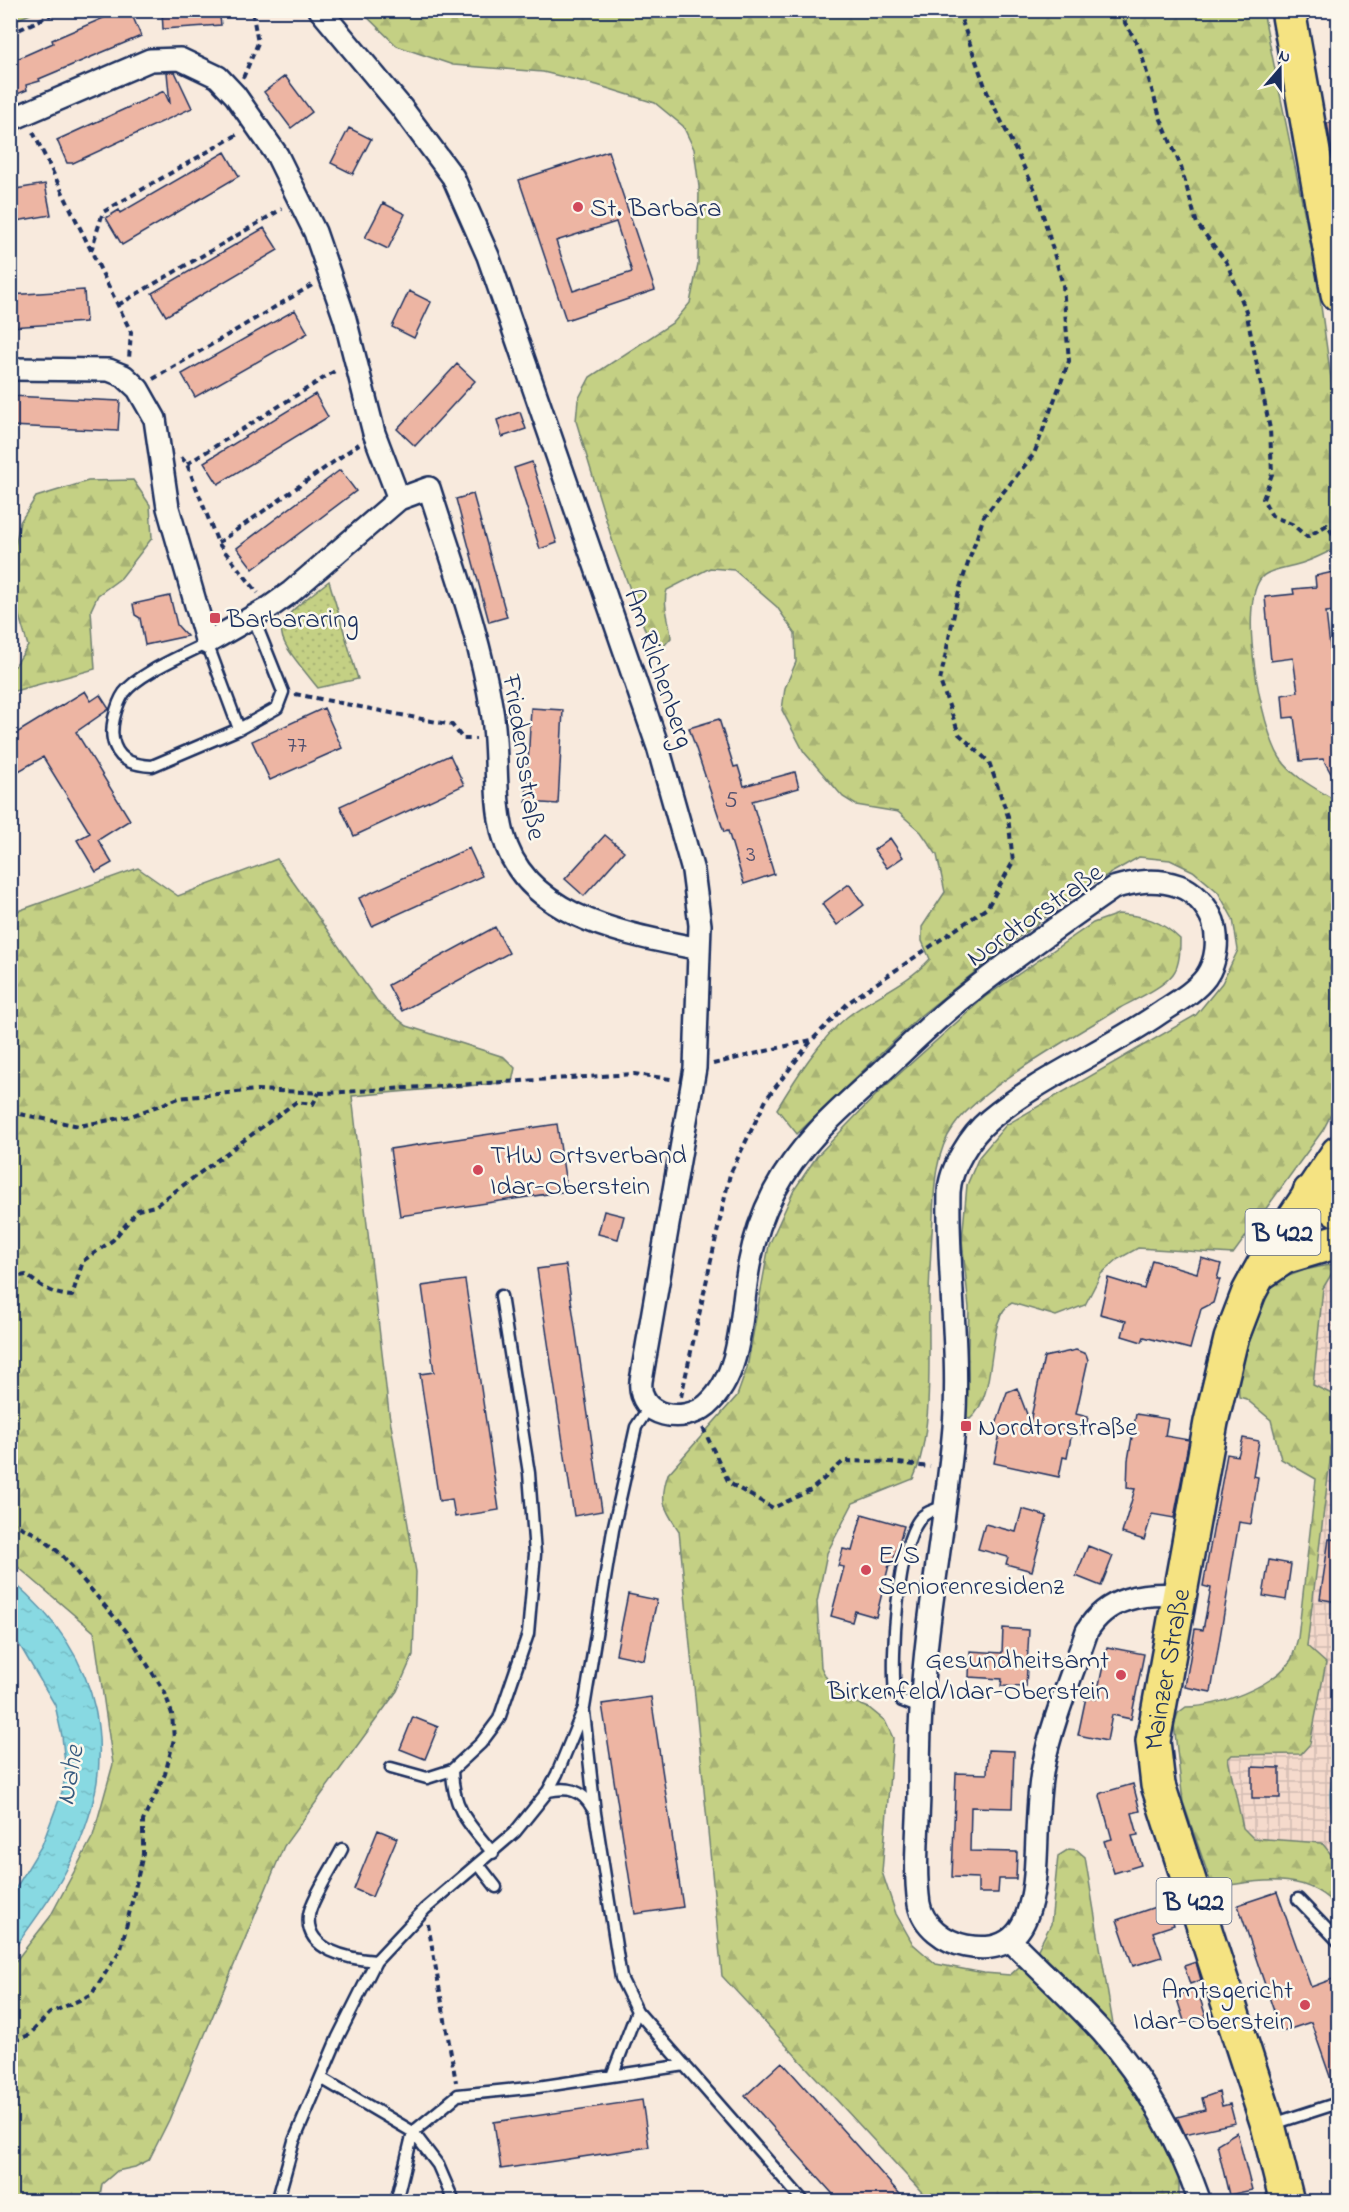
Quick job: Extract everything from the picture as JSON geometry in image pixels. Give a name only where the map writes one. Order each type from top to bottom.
[{"type":"main road","points":[[1288,10],[1338,294]]},
{"type":"main road","name":"Mainzer Straße","points":[[1287,2202],[1268,2125],[1201,1923],[1155,1767],[1154,1725],[1211,1422],[1231,1339],[1240,1312],[1259,1274],[1310,1192],[1338,1153]]},
{"type":"main road","points":[[1338,1210],[1310,1192],[1309,1203],[1314,1222],[1330,1237],[1338,1241]]},
{"type":"main road","points":[[1259,1274],[1284,1257],[1338,1241]]},
{"type":"street","name":"Am Rilchenberg","points":[[320,10],[401,107],[453,177],[488,256],[676,806],[693,871],[700,925],[695,1068],[641,1381],[642,1394],[649,1407]]},
{"type":"street","points":[[10,369],[109,370],[131,383],[152,409],[158,432],[159,463],[168,508],[207,643],[262,612],[399,499],[374,433],[331,274],[300,198],[256,124],[235,95],[218,77],[180,59],[150,60],[17,118]]},
{"type":"street","name":"Friedensstraße","points":[[399,499],[429,488],[476,642],[492,711],[503,834],[515,864],[538,891],[561,907],[627,933],[699,950]]},
{"type":"street","name":"Nordtorstraße","points":[[686,1415],[719,1392],[728,1374],[737,1344],[756,1234],[773,1193],[796,1154],[837,1112],[958,1002],[1113,888],[1137,881],[1163,881],[1185,888],[1207,907],[1215,926],[1218,947],[1207,976],[1182,999],[1142,1026],[986,1121],[965,1149],[949,1186],[956,1375],[949,1470],[921,1708],[920,1909],[928,1924],[942,1937],[958,1945],[978,1948],[1011,1941]]},
{"type":"street","points":[[649,1407],[663,1414],[686,1415]]},
{"type":"street","points":[[1179,1595],[1137,1595],[1122,1600],[1094,1619],[1087,1631],[1044,1762],[1034,1888],[1027,1918],[1020,1932],[1011,1941],[1102,2032],[1133,2073],[1171,2134],[1200,2202]]},
{"type":"lane","points":[[239,729],[207,643],[136,682],[124,693],[113,723],[112,740],[118,753],[124,759],[137,765],[152,766],[239,729],[276,708],[283,692],[262,612]]},
{"type":"lane","points":[[391,1768],[427,1778],[452,1770],[481,1743],[499,1719],[528,1634],[535,1554],[529,1473],[501,1296]]},
{"type":"lane","points":[[277,2202],[294,2141],[376,1960],[425,1909],[494,1853],[515,1832],[548,1791],[584,1708],[613,1530],[636,1426],[649,1407]]},
{"type":"lane","points":[[921,1708],[902,1701],[895,1693],[899,1598],[908,1544],[914,1530],[920,1518],[943,1508]]},
{"type":"lane","points":[[584,1708],[595,1813],[621,1978],[637,2011],[804,2202]]},
{"type":"lane","points":[[452,1770],[456,1805],[464,1819],[494,1853]]},
{"type":"lane","points":[[548,1791],[564,1788],[576,1791],[588,1799],[595,1813]]},
{"type":"lane","points":[[342,1849],[309,1913],[309,1929],[318,1944],[350,1959],[376,1960]]},
{"type":"lane","points":[[479,1865],[496,1887]]},
{"type":"lane","points":[[1298,1899],[1338,1941]]},
{"type":"lane","points":[[612,2076],[637,2011]]},
{"type":"lane","points":[[396,2202],[413,2132],[458,2095],[686,2065]]},
{"type":"lane","points":[[321,2078],[413,2132],[438,2165],[454,2202]]},
{"type":"lane","points":[[1268,2125],[1338,2103]]},
{"type":"lane","points":[[790,2202],[792,2190]]},
{"type":"path","points":[[10,34],[62,10]]},
{"type":"path","points":[[235,95],[258,44],[252,10]]},
{"type":"path","points":[[949,1470],[891,1462],[844,1461],[811,1490],[773,1508],[729,1483],[686,1415],[684,1375],[730,1174],[767,1098],[812,1040],[849,1002],[987,908],[1013,862],[1008,816],[989,762],[959,734],[940,681],[959,590],[984,516],[1034,454],[1069,361],[1063,285],[1036,194],[987,92],[958,10]]},
{"type":"path","points":[[1123,10],[1125,23],[1138,46],[1160,117],[1181,167],[1197,224],[1227,263],[1246,311],[1270,429],[1272,474],[1263,499],[1272,516],[1292,524],[1307,537],[1327,525],[1338,542]]},
{"type":"path","points":[[17,118],[56,177],[131,332],[131,383],[174,365],[331,274]]},
{"type":"path","points":[[91,251],[103,212],[256,124]]},
{"type":"path","points":[[118,305],[300,198]]},
{"type":"path","points":[[187,464],[354,359]]},
{"type":"path","points":[[158,432],[187,464],[218,543],[262,612]]},
{"type":"path","points":[[218,543],[374,433]]},
{"type":"path","points":[[283,692],[452,725],[463,739],[496,738]]},
{"type":"path","points":[[695,1068],[812,1040]]},
{"type":"path","points":[[10,1112],[79,1126],[130,1116],[179,1098],[256,1090],[319,1093],[634,1074],[671,1079]]},
{"type":"path","points":[[10,1278],[26,1275],[45,1289],[72,1296],[83,1261],[114,1240],[138,1210],[155,1206],[296,1102],[313,1104],[319,1093]]},
{"type":"path","points":[[10,1522],[38,1535],[61,1554],[127,1632],[165,1692],[172,1714],[174,1738],[165,1773],[143,1821],[142,1854],[121,1949],[91,1995],[50,2013],[28,2035],[10,2043]]},
{"type":"path","points":[[425,1909],[458,2095]]},
{"type":"shaded area","points":[[1338,1265],[1338,1398],[1313,1385],[1323,1288]]},
{"type":"shaded area","points":[[1338,1398],[1338,1863],[1322,1843],[1253,1838],[1243,1828],[1228,1759],[1232,1755],[1301,1754],[1310,1744],[1326,1664],[1307,1646]]},
{"type":"green space","points":[[11,10],[38,10],[38,11],[11,22]]},
{"type":"green space","points":[[361,11],[1263,11],[1316,270],[1338,429],[1338,547],[1300,564],[1271,572],[1262,577],[1255,591],[1252,638],[1259,695],[1273,743],[1280,758],[1299,778],[1338,802],[1338,1101],[1323,1130],[1233,1254],[1138,1248],[1118,1259],[1101,1274],[1085,1305],[1056,1316],[1012,1303],[1003,1311],[998,1323],[985,1392],[979,1407],[970,1419],[966,1417],[969,1308],[962,1240],[967,1185],[979,1157],[1006,1125],[1196,1015],[1222,983],[1238,950],[1233,919],[1218,892],[1193,871],[1170,860],[1139,857],[1085,888],[1011,943],[920,1016],[797,1134],[777,1109],[784,1097],[809,1060],[837,1026],[858,1009],[910,976],[930,959],[922,941],[922,927],[945,892],[937,855],[921,832],[898,812],[856,805],[843,797],[804,752],[782,710],[785,688],[796,662],[795,633],[777,607],[734,570],[710,568],[667,590],[666,607],[671,638],[660,650],[651,646],[614,546],[576,421],[578,400],[590,377],[674,322],[690,303],[698,264],[699,187],[694,149],[683,126],[655,103],[597,85],[543,72],[453,65],[397,46]]},
{"type":"green space","points":[[133,480],[150,505],[152,538],[121,578],[98,595],[91,610],[95,669],[11,692],[11,667],[15,666],[28,646],[14,599],[10,570],[20,522],[36,497],[88,481]]},
{"type":"green space","points":[[329,581],[358,679],[318,688],[290,652],[283,640],[282,630],[285,620],[294,609]]},
{"type":"green space","points":[[277,859],[380,1005],[407,1026],[504,1057],[515,1068],[512,1082],[352,1096],[389,1413],[416,1572],[413,1655],[397,1691],[284,1846],[169,2120],[149,2160],[135,2167],[117,2171],[102,2184],[99,2201],[11,2201],[11,1967],[50,1917],[93,1836],[113,1764],[94,1632],[11,1561],[11,905],[15,912],[138,868],[178,896]]},
{"type":"green space","points":[[1118,914],[1152,920],[1180,939],[1177,966],[1173,974],[1155,989],[1080,1032],[1007,1078],[967,1111],[948,1136],[939,1158],[934,1194],[929,1282],[929,1394],[920,1461],[913,1479],[853,1503],[827,1553],[817,1602],[821,1667],[828,1681],[841,1697],[869,1708],[885,1721],[893,1738],[882,1872],[896,1914],[913,1944],[936,1964],[984,1973],[1010,1975],[1037,1951],[1051,1924],[1058,1856],[1069,1849],[1077,1850],[1085,1857],[1114,2030],[1144,2108],[1179,2176],[1179,2201],[930,2201],[722,1976],[679,1531],[667,1510],[664,1491],[668,1474],[737,1396],[747,1368],[769,1245],[794,1190],[817,1156],[878,1093],[985,997],[1093,923]]},
{"type":"green space","points":[[1338,1263],[1323,1288],[1313,1385],[1338,1397],[1307,1646],[1326,1663],[1310,1744],[1301,1754],[1232,1755],[1228,1759],[1243,1828],[1253,1838],[1322,1843],[1338,1863],[1338,1909],[1312,1888],[1297,1883],[1266,1881],[1216,1887],[1211,1883],[1183,1802],[1174,1724],[1178,1713],[1186,1707],[1228,1699],[1258,1687],[1283,1670],[1293,1655],[1298,1638],[1316,1479],[1281,1459],[1271,1420],[1246,1399],[1239,1397],[1238,1371],[1272,1282],[1305,1270]]},
{"type":"water","name":"Nahe","points":[[11,1580],[42,1610],[67,1642],[85,1676],[96,1711],[99,1748],[96,1786],[86,1825],[69,1865],[49,1899],[11,1953],[11,1896],[42,1845],[62,1792],[66,1773],[62,1736],[55,1705],[11,1634]]},
{"type":"building","points":[[122,10],[130,10],[141,36],[39,79],[40,81],[26,85],[27,90],[10,97],[10,62],[53,43],[52,40]]},
{"type":"building","points":[[162,10],[219,10],[221,25],[163,29]]},
{"type":"building","points":[[167,72],[175,72],[192,108],[73,163],[67,163],[57,140],[164,91],[170,104]]},
{"type":"building","points":[[285,76],[312,112],[291,128],[264,92]]},
{"type":"building","points":[[1338,121],[1338,168],[1335,169],[1327,123]]},
{"type":"building","points":[[349,128],[371,139],[353,174],[331,163]]},
{"type":"building","points":[[608,151],[655,290],[566,320],[519,180]],"holes":[[[616,222],[632,272],[573,291],[556,241]]]},
{"type":"building","points":[[225,152],[239,176],[122,245],[106,218],[119,210],[120,213]]},
{"type":"building","points":[[45,184],[51,215],[10,222],[10,190]]},
{"type":"building","points":[[383,203],[405,214],[388,249],[365,238]]},
{"type":"building","points":[[264,228],[278,250],[166,316],[152,293]]},
{"type":"building","points":[[84,290],[86,322],[10,327],[10,295]]},
{"type":"building","points":[[409,291],[431,302],[414,338],[392,327]]},
{"type":"building","points":[[295,310],[308,333],[195,397],[182,374]]},
{"type":"building","points":[[457,364],[475,381],[415,446],[397,429]]},
{"type":"building","points":[[315,394],[328,417],[218,484],[204,462]]},
{"type":"building","points":[[10,396],[120,401],[118,431],[10,426]]},
{"type":"building","points":[[520,412],[526,429],[502,437],[497,420]]},
{"type":"building","points":[[532,462],[557,543],[540,549],[514,468]]},
{"type":"building","points":[[340,470],[356,491],[253,569],[237,548]]},
{"type":"building","points":[[473,494],[507,617],[489,622],[456,499]]},
{"type":"building","points":[[1338,571],[1338,611],[1326,612],[1335,691],[1338,691],[1338,786],[1323,759],[1300,761],[1294,717],[1284,718],[1282,695],[1298,692],[1293,658],[1271,661],[1265,597],[1294,594],[1293,589],[1316,587],[1315,576]]},
{"type":"building","points":[[170,596],[177,625],[187,636],[145,645],[140,618],[135,615],[133,604]]},
{"type":"building","points":[[85,691],[91,701],[100,695],[109,709],[76,732],[130,820],[98,840],[112,863],[96,872],[77,840],[90,833],[43,757],[10,776],[10,737]]},
{"type":"building","points":[[324,708],[342,748],[270,780],[252,741]]},
{"type":"building","points":[[531,708],[563,710],[558,804],[526,802]]},
{"type":"building","points":[[719,719],[734,767],[738,766],[744,786],[795,772],[799,788],[752,801],[774,874],[744,884],[728,831],[724,832],[689,728]]},
{"type":"building","points":[[450,755],[464,785],[354,836],[340,806]]},
{"type":"building","points":[[605,835],[624,851],[584,896],[565,879]]},
{"type":"building","points":[[890,838],[903,857],[887,868],[874,850]]},
{"type":"building","points":[[469,848],[482,876],[372,926],[359,898]]},
{"type":"building","points":[[849,884],[864,905],[837,925],[822,904]]},
{"type":"building","points":[[495,927],[509,953],[402,1011],[388,985]]},
{"type":"building","name":"THW Ortsverband Idar-Oberstein","points":[[557,1124],[567,1191],[400,1216],[390,1149]]},
{"type":"building","points":[[604,1211],[624,1216],[618,1239],[598,1234]]},
{"type":"building","points":[[1201,1258],[1221,1264],[1217,1279],[1220,1279],[1213,1303],[1201,1309],[1190,1349],[1144,1337],[1142,1342],[1122,1336],[1126,1321],[1100,1314],[1108,1278],[1144,1289],[1152,1260],[1197,1273]]},
{"type":"building","points":[[566,1265],[602,1511],[574,1516],[537,1269]]},
{"type":"building","points":[[465,1280],[499,1510],[455,1517],[452,1499],[439,1501],[420,1374],[434,1372],[422,1286]]},
{"type":"building","points":[[1076,1350],[1086,1354],[1088,1360],[1076,1414],[1088,1417],[1084,1435],[1072,1432],[1067,1458],[1063,1457],[1059,1477],[994,1463],[1000,1433],[995,1428],[1007,1392],[1017,1388],[1030,1422],[1044,1357]]},
{"type":"building","points":[[1136,1414],[1168,1419],[1165,1436],[1189,1440],[1174,1518],[1152,1514],[1144,1540],[1122,1533],[1135,1489],[1127,1488],[1128,1460]]},
{"type":"building","points":[[1243,1438],[1259,1441],[1253,1476],[1258,1477],[1251,1524],[1239,1522],[1211,1692],[1185,1687],[1195,1629],[1203,1630],[1211,1588],[1203,1586],[1227,1454],[1238,1456]]},
{"type":"building","points":[[1022,1509],[1047,1516],[1032,1571],[1006,1564],[1008,1557],[978,1549],[985,1524],[1016,1532]]},
{"type":"building","name":"E/S Seniorenresidenz","points":[[862,1514],[904,1526],[892,1565],[889,1565],[876,1617],[855,1611],[852,1622],[831,1616],[844,1567],[838,1566],[843,1549],[852,1551]]},
{"type":"building","points":[[1329,1539],[1338,1540],[1338,1602],[1320,1599]]},
{"type":"building","points":[[1088,1546],[1113,1556],[1101,1586],[1076,1576]]},
{"type":"building","points":[[1269,1560],[1291,1564],[1286,1600],[1263,1596]]},
{"type":"building","points":[[628,1594],[657,1600],[644,1660],[616,1654]]},
{"type":"building","points":[[1003,1628],[1029,1630],[1026,1687],[1001,1686],[1002,1679],[969,1677],[970,1651],[1002,1653]]},
{"type":"building","name":"Gesundheitsamt Birkenfeld/Idar-Oberstein","points":[[1107,1647],[1144,1654],[1131,1719],[1112,1715],[1107,1741],[1078,1735],[1086,1697],[1096,1699]]},
{"type":"building","points":[[651,1697],[683,1907],[635,1914],[602,1704]]},
{"type":"building","points":[[413,1717],[438,1727],[425,1759],[400,1749]]},
{"type":"building","points":[[988,1750],[1014,1751],[1012,1808],[971,1807],[970,1851],[1017,1852],[1016,1879],[999,1879],[998,1893],[978,1893],[978,1878],[952,1877],[956,1773],[987,1774]]},
{"type":"building","points":[[1252,1767],[1280,1768],[1280,1798],[1252,1798]]},
{"type":"building","points":[[1133,1784],[1140,1811],[1132,1813],[1138,1835],[1132,1836],[1141,1865],[1114,1873],[1104,1841],[1112,1839],[1100,1796],[1101,1793]]},
{"type":"building","points":[[378,1830],[397,1838],[372,1897],[354,1889]]},
{"type":"building","name":"Amtsgericht Idar-Oberstein","points":[[1277,1892],[1311,1987],[1338,1977],[1338,2094],[1336,2094],[1311,2022],[1281,2032],[1238,1905]]},
{"type":"building","points":[[1167,1903],[1174,1925],[1153,1932],[1162,1957],[1133,1966],[1117,1920]]},
{"type":"building","points":[[1196,1962],[1201,1980],[1190,1984],[1184,1966]]},
{"type":"building","points":[[1197,1989],[1206,2017],[1185,2024],[1176,1996]]},
{"type":"building","points":[[782,2062],[907,2202],[840,2202],[745,2096]]},
{"type":"building","points":[[1219,2092],[1222,2106],[1230,2104],[1235,2123],[1185,2134],[1177,2117],[1205,2110],[1202,2098]]},
{"type":"building","points":[[642,2100],[649,2147],[501,2169],[494,2122]]},
{"type":"building","points":[[1237,2132],[1252,2190],[1229,2195],[1217,2144]]},
{"type":"waterway","points":[[1338,1765],[1332,1795],[1333,1809],[1338,1824]]},
{"type":"place","name":"St. Barbara","points":[[578,207]]},
{"type":"place","name":"Barbararing","points":[[215,618]]},
{"type":"place","name":"THW Ortsverband Idar-Oberstein","points":[[478,1170]]},
{"type":"place","name":"Nordtorstraße","points":[[966,1426]]},
{"type":"place","name":"E/S Seniorenresidenz","points":[[866,1570]]},
{"type":"place","name":"Gesundheitsamt Birkenfeld/Idar-Oberstein","points":[[1121,1675]]},
{"type":"place","name":"Amtsgericht Idar-Oberstein","points":[[1305,2005]]}]
